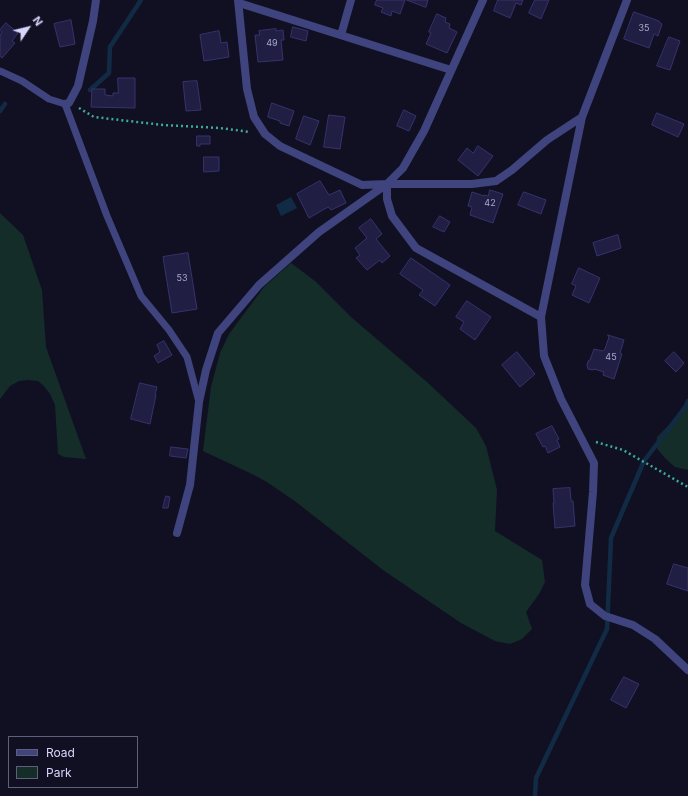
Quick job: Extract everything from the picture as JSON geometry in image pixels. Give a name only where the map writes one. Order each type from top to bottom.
[{"type":"street","points":[[67,104],[78,86],[94,21],[96,0]]},
{"type":"street","points":[[341,35],[351,0]]},
{"type":"street","points":[[177,533],[190,485],[199,402],[206,370],[218,334],[259,285],[319,232],[387,184],[403,168],[424,131],[483,0]]},
{"type":"street","points":[[627,0],[582,117],[541,316],[544,356],[561,398],[594,463],[585,585],[590,604],[605,616],[634,626],[655,639],[688,670]]},
{"type":"street","points":[[451,70],[238,1],[247,89],[254,117],[265,134],[280,146],[362,185],[472,184],[496,181],[512,170],[547,140],[582,117]]},
{"type":"street","points":[[387,184],[387,199],[392,216],[416,248],[541,316]]},
{"type":"lane","points":[[0,71],[22,81],[49,99],[67,104],[107,216],[141,296],[169,330],[187,357],[199,402]]},
{"type":"path","points":[[67,104],[94,118],[163,125],[220,128],[265,134]]},
{"type":"path","points":[[582,438],[623,450],[688,487]]},
{"type":"green space","points":[[0,213],[23,235],[42,290],[46,347],[86,459],[64,457],[58,454],[55,405],[50,394],[38,381],[19,381],[10,386],[0,399]]},
{"type":"green space","points":[[291,263],[315,281],[351,317],[427,382],[476,428],[486,446],[497,490],[495,531],[542,560],[545,582],[539,594],[526,612],[532,629],[522,639],[510,644],[495,641],[461,623],[383,570],[296,502],[267,482],[203,451],[211,387],[220,353],[229,334],[264,287]]},
{"type":"green space","points":[[688,406],[688,470],[675,467],[665,458],[656,446],[657,437]]},
{"type":"water","points":[[291,197],[297,208],[281,216],[276,205]]},
{"type":"building","points":[[377,0],[405,0],[400,14],[392,11],[391,16],[381,12],[383,8],[375,5]]},
{"type":"building","points":[[407,0],[428,0],[426,7]]},
{"type":"building","points":[[498,0],[523,0],[521,5],[516,3],[510,18],[494,11]]},
{"type":"building","points":[[535,0],[549,0],[541,19],[529,13]]},
{"type":"building","points":[[634,12],[659,21],[662,24],[658,36],[654,34],[649,48],[624,39]]},
{"type":"building","points":[[437,14],[446,18],[445,22],[450,24],[449,28],[457,32],[447,53],[426,44],[431,33],[429,32]]},
{"type":"building","points":[[71,20],[75,44],[60,47],[54,24]]},
{"type":"building","points":[[6,23],[18,33],[12,41],[15,43],[2,58],[0,56],[0,35],[2,32],[0,30]]},
{"type":"building","points":[[293,27],[308,31],[306,41],[291,37]]},
{"type":"building","points":[[276,29],[276,31],[283,30],[284,40],[281,40],[283,60],[258,62],[255,35],[260,35],[259,31]]},
{"type":"building","points":[[219,31],[221,43],[227,42],[229,57],[204,61],[200,35]]},
{"type":"building","points":[[669,37],[680,41],[670,70],[657,66]]},
{"type":"building","points":[[118,78],[135,78],[135,108],[91,107],[92,89],[105,89],[105,95],[113,96],[113,93],[118,93]]},
{"type":"building","points":[[197,81],[201,110],[186,111],[183,82]]},
{"type":"building","points":[[272,103],[294,111],[289,126],[268,117]]},
{"type":"building","points":[[404,110],[416,116],[409,131],[397,126]]},
{"type":"building","points":[[657,113],[684,124],[678,137],[652,125]]},
{"type":"building","points":[[329,115],[345,117],[340,149],[324,147]]},
{"type":"building","points":[[304,116],[319,121],[310,145],[296,139]]},
{"type":"building","points":[[197,136],[210,136],[210,144],[200,144],[200,146],[197,146]]},
{"type":"building","points":[[478,146],[493,156],[478,176],[458,160],[467,148],[473,153]]},
{"type":"building","points":[[204,157],[219,157],[219,171],[204,172]]},
{"type":"building","points":[[320,181],[329,195],[340,190],[346,203],[331,210],[328,207],[309,218],[297,194]]},
{"type":"building","points":[[490,190],[503,194],[493,223],[470,215],[472,207],[468,206],[472,192],[488,196]]},
{"type":"building","points":[[524,192],[546,200],[541,214],[518,205]]},
{"type":"building","points":[[440,216],[450,222],[444,232],[433,227]]},
{"type":"building","points":[[371,219],[382,234],[376,239],[390,256],[382,263],[380,260],[367,270],[356,258],[360,255],[355,248],[367,238],[359,228]]},
{"type":"building","points":[[618,235],[621,248],[597,256],[593,243]]},
{"type":"building","points":[[188,253],[197,309],[172,313],[163,257]]},
{"type":"building","points":[[411,258],[450,285],[435,306],[419,295],[423,290],[400,274]]},
{"type":"building","points":[[579,268],[600,278],[589,303],[572,295],[576,286],[572,284]]},
{"type":"building","points":[[467,301],[491,317],[475,340],[460,329],[464,322],[456,317]]},
{"type":"building","points":[[608,335],[624,340],[620,353],[622,354],[614,379],[603,375],[604,372],[588,369],[587,365],[594,349],[603,351],[605,349],[609,337]]},
{"type":"building","points":[[164,341],[172,355],[158,363],[154,356],[160,352],[157,345]]},
{"type":"building","points":[[517,352],[535,374],[520,387],[502,365]]},
{"type":"building","points":[[674,352],[684,363],[676,372],[665,361]]},
{"type":"building","points":[[140,383],[157,387],[150,424],[131,419]]},
{"type":"building","points":[[552,426],[559,439],[557,440],[560,447],[548,453],[545,446],[543,447],[536,434]]},
{"type":"building","points":[[171,447],[188,449],[186,458],[170,456]]},
{"type":"building","points":[[570,488],[571,501],[573,501],[575,526],[555,528],[553,489]]},
{"type":"building","points":[[166,496],[170,497],[168,508],[163,508]]},
{"type":"building","points":[[674,564],[688,568],[688,591],[667,584]]},
{"type":"building","points":[[624,677],[639,684],[626,708],[611,700]]},
{"type":"waterway","points":[[90,90],[109,73],[110,47],[141,0]]},
{"type":"waterway","points":[[0,111],[5,104]]},
{"type":"waterway","points":[[535,796],[536,778],[607,629],[611,538],[644,461],[686,406],[688,401]]}]
